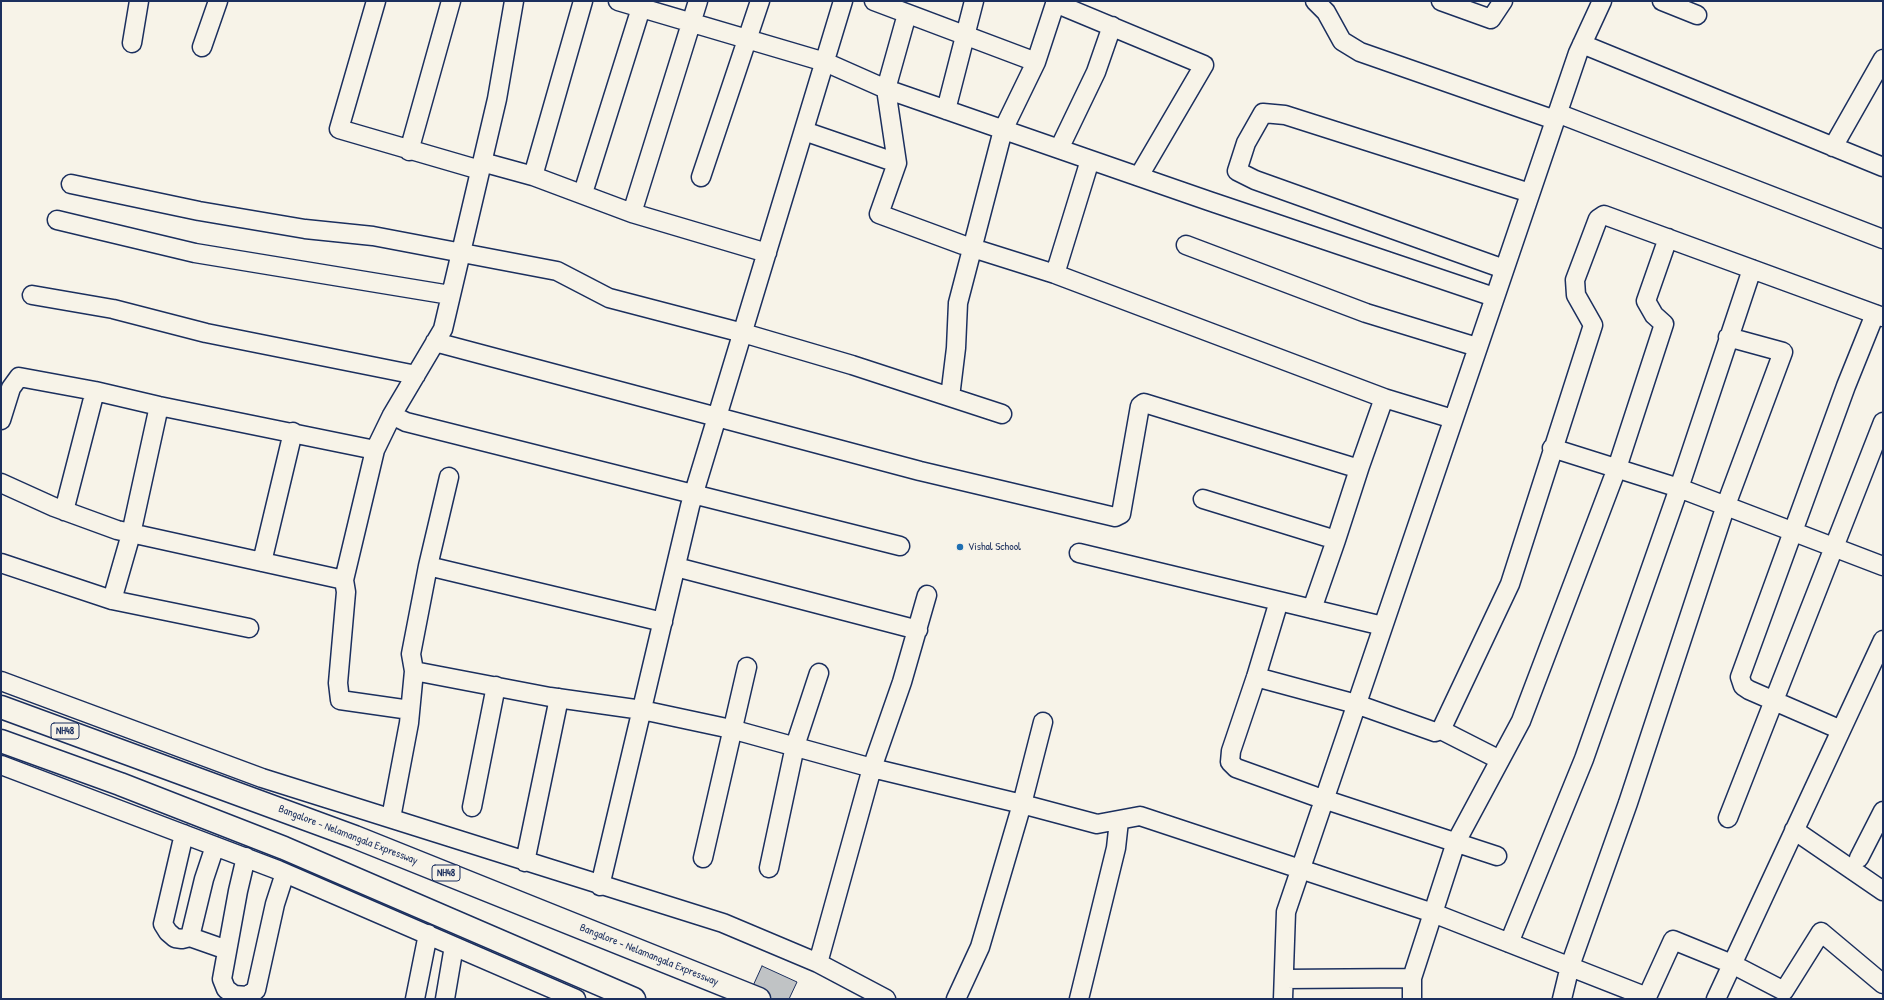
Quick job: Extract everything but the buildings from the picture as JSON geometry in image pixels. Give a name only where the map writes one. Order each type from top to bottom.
[{"type":"highway","name":"Bangalore - Nelamangala Expressway","points":[[1,707],[355,836],[759,999]]},
{"type":"highway","points":[[1,740],[120,784],[284,848],[634,999]]},
{"type":"street","points":[[132,43],[139,1]]},
{"type":"street","points":[[202,47],[218,1]]},
{"type":"street","points":[[376,1],[339,129],[409,151],[533,176],[583,193],[632,213],[767,253]]},
{"type":"street","points":[[409,151],[450,1]]},
{"type":"street","points":[[410,710],[340,700],[338,684],[346,592],[344,580],[375,450],[392,415],[443,329],[497,99],[514,1]]},
{"type":"street","points":[[533,176],[583,1]]},
{"type":"street","points":[[618,1],[640,5],[692,23],[825,62],[886,89],[1494,297]]},
{"type":"street","points":[[632,213],[698,1]]},
{"type":"street","points":[[701,178],[760,1]]},
{"type":"street","points":[[600,886],[694,493],[843,1]]},
{"type":"street","points":[[874,1],[1036,62]]},
{"type":"street","points":[[946,110],[974,1]]},
{"type":"street","points":[[1315,1],[1326,12],[1342,41],[1360,52],[1556,117],[1883,239]]},
{"type":"street","points":[[1441,1],[1491,19],[1503,1]]},
{"type":"street","points":[[1283,999],[1286,912],[1556,117],[1582,44],[1602,1]]},
{"type":"street","points":[[1662,1],[1698,15]]},
{"type":"street","points":[[950,397],[956,348],[958,303],[1003,130],[1036,62],[1055,2],[1077,13],[1112,26],[1204,65],[1139,176]]},
{"type":"street","points":[[583,193],[640,5]]},
{"type":"street","points":[[908,14],[886,89],[897,163],[879,214],[972,247],[1055,274],[1384,398],[1453,419]]},
{"type":"street","points":[[1059,149],[1096,72],[1112,26]]},
{"type":"street","points":[[1582,44],[1883,167]]},
{"type":"street","points":[[1833,146],[1883,59]]},
{"type":"street","points":[[1504,269],[1263,183],[1237,171],[1246,143],[1263,113],[1286,115],[1530,193]]},
{"type":"street","points":[[804,131],[897,163]]},
{"type":"street","points":[[1055,274],[1090,160]]},
{"type":"street","points":[[70,184],[199,211],[305,229],[373,236],[557,271],[609,298],[742,333],[852,365],[1002,414]]},
{"type":"street","points":[[1441,730],[1510,584],[1552,448],[1593,325],[1576,295],[1575,280],[1598,218],[1604,215],[1879,316],[1846,386],[1740,677],[1743,686],[1841,730]]},
{"type":"street","points":[[57,220],[195,253],[450,295]]},
{"type":"street","points":[[1412,999],[1412,978],[1456,842],[1521,721],[1617,468],[1664,324],[1654,315],[1646,301],[1668,238]]},
{"type":"street","points":[[1186,244],[1366,313],[1477,347]]},
{"type":"street","points":[[1509,943],[1584,759],[1679,488],[1728,337],[1752,269]]},
{"type":"street","points":[[32,295],[113,309],[206,333],[416,375]]},
{"type":"street","points":[[1562,999],[1570,966],[1628,803],[1726,505],[1783,352],[1728,337]]},
{"type":"street","points":[[435,342],[920,471],[1115,517],[1121,514],[1140,406],[1144,403],[1356,468],[1360,466]]},
{"type":"street","points":[[1,420],[11,388],[19,377],[95,391],[159,406],[293,432],[375,450]]},
{"type":"street","points":[[64,511],[95,391]]},
{"type":"street","points":[[1312,609],[1384,398]]},
{"type":"street","points":[[112,600],[131,534],[159,406]]},
{"type":"street","points":[[392,415],[406,422],[694,493],[900,546]]},
{"type":"street","points":[[1728,818],[1883,422]]},
{"type":"street","points":[[262,562],[293,432]]},
{"type":"street","points":[[1552,448],[1679,488],[1883,566]]},
{"type":"street","points":[[392,818],[409,723],[414,671],[411,654],[428,566],[449,477]]},
{"type":"street","points":[[1,483],[64,511],[131,534],[344,580]]},
{"type":"street","points":[[1203,499],[1336,540]]},
{"type":"street","points":[[1079,553],[1383,626]]},
{"type":"street","points":[[1,563],[112,600],[249,628]]},
{"type":"street","points":[[428,566],[663,622]]},
{"type":"street","points":[[676,567],[918,630]]},
{"type":"street","points":[[818,963],[872,768],[902,682],[927,595]]},
{"type":"street","points":[[1279,601],[1256,677],[1231,751],[1230,762],[1236,768],[1324,799],[1497,856]]},
{"type":"street","points":[[1716,999],[1883,640]]},
{"type":"street","points":[[703,858],[731,729],[747,667]]},
{"type":"street","points":[[414,671],[559,698],[642,710],[731,729],[872,768],[1022,804],[1097,824],[1140,816],[1433,913],[1647,997],[1673,940],[1732,964],[1784,990],[1821,932],[1883,984]]},
{"type":"street","points":[[770,868],[795,746],[819,673]]},
{"type":"street","points":[[1256,677],[1356,704],[1436,732],[1441,730],[1500,760]]},
{"type":"street","points":[[1,681],[262,778],[347,806],[392,818],[600,886],[722,923],[818,963],[886,999]]},
{"type":"street","points":[[472,807],[496,686]]},
{"type":"street","points":[[525,862],[559,698]]},
{"type":"street","points":[[956,999],[980,947],[1022,804],[1043,722]]},
{"type":"street","points":[[1,767],[246,857],[428,934],[576,999]]},
{"type":"street","points":[[1860,858],[1883,811]]},
{"type":"street","points":[[1079,999],[1116,848],[1119,821]]},
{"type":"street","points":[[1794,830],[1883,891]]},
{"type":"street","points":[[184,834],[163,924],[168,932],[175,938],[182,939],[190,937],[228,950]]},
{"type":"street","points":[[190,937],[204,878],[216,846]]},
{"type":"street","points":[[246,857],[222,979],[226,989],[234,995],[246,996],[256,990],[275,904],[285,873]]},
{"type":"street","points":[[415,999],[428,934]]},
{"type":"street","points":[[445,999],[454,946]]},
{"type":"street","points":[[1284,979],[1412,978]]},
{"type":"place","name":"Vishal School","points":[[960,547]]}]
